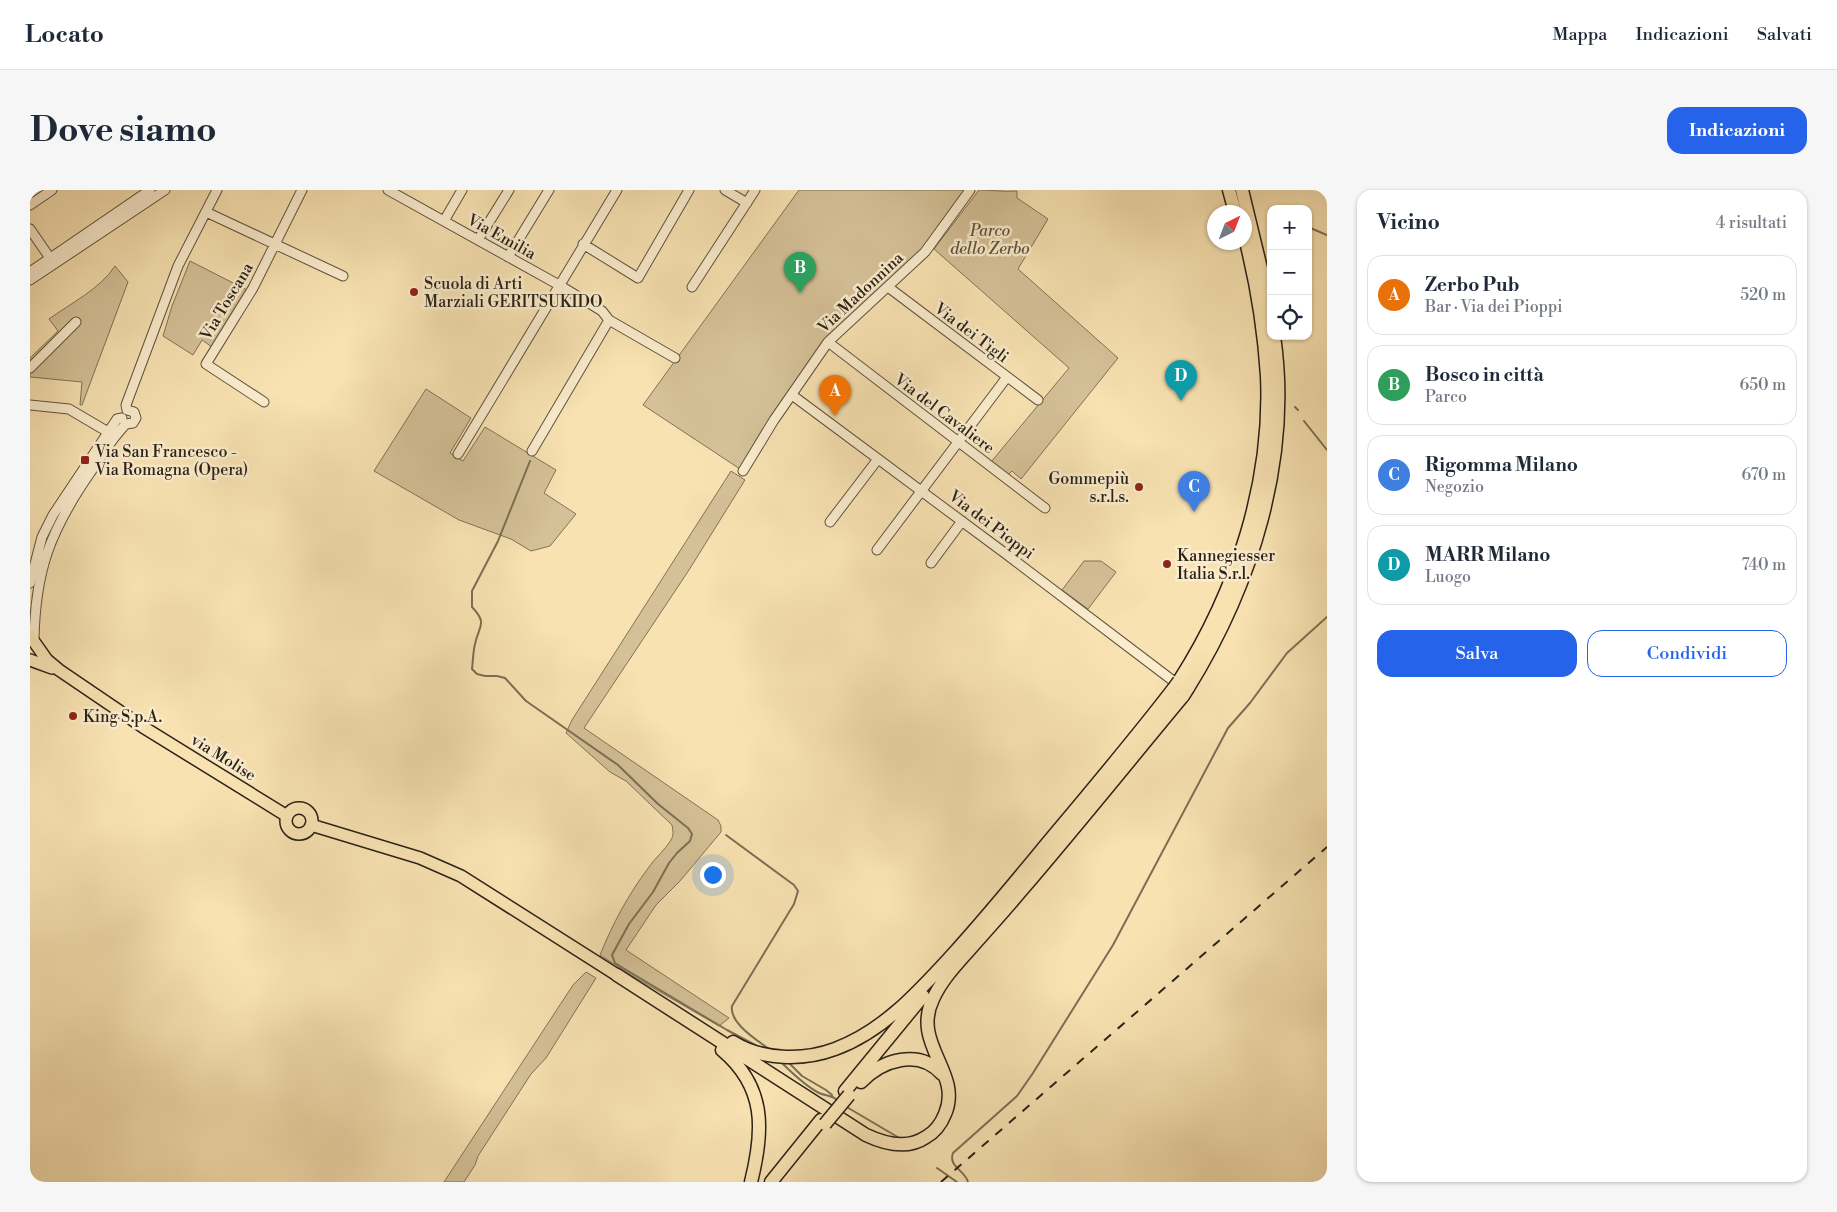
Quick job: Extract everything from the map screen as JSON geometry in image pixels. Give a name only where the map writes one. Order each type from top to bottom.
[{"type":"highway","points":[[1229,190],[1234,205]]},
{"type":"highway","points":[[1233,190],[1236,205]]},
{"type":"highway","points":[[1242,190],[1267,296]]},
{"type":"highway","points":[[1179,687],[1234,575],[1251,516],[1262,460],[1267,415],[1265,349],[1247,250]]},
{"type":"highway","points":[[618,976],[846,1123],[879,1141],[892,1145],[903,1145],[922,1140],[930,1135],[938,1127],[947,1110],[949,1100],[947,1081],[933,1051],[927,1021],[931,1002],[937,990],[994,915],[1213,645],[1243,579],[1265,503],[1273,463],[1278,417],[1278,376],[1274,340]]},
{"type":"highway","points":[[771,1182],[847,1093],[908,1014],[994,915]]},
{"type":"highway","points":[[639,990],[680,1009],[738,1046],[774,1056],[804,1057],[814,1055],[845,1045],[882,1022],[922,988],[994,915]]},
{"type":"highway","points":[[639,990],[663,1011],[731,1057],[748,1078],[754,1091],[759,1114],[757,1150],[751,1182]]},
{"type":"highway","points":[[847,1093],[874,1070],[896,1060],[923,1060],[937,1068],[947,1081]]},
{"type":"main road","points":[[31,653],[47,660],[58,670]]},
{"type":"main road","points":[[31,653],[58,670]]},
{"type":"main road","name":"via Molise","points":[[58,670],[143,726],[287,816]]},
{"type":"main road","points":[[293,809],[305,809],[310,814],[312,825],[306,831],[295,833],[288,828],[287,816],[293,809]]},
{"type":"main road","points":[[312,825],[420,858],[461,876],[618,976]]},
{"type":"street","points":[[30,206],[52,190]]},
{"type":"street","points":[[30,272],[150,190]]},
{"type":"street","points":[[30,280],[165,190]]},
{"type":"street","points":[[128,410],[126,404],[162,303],[178,266],[217,190]]},
{"type":"street","name":"Via Toscana","points":[[264,402],[206,364],[254,288],[302,190]]},
{"type":"street","name":"Via Emilia","points":[[388,190],[558,285],[602,312],[609,320],[675,358]]},
{"type":"street","points":[[478,240],[509,190]]},
{"type":"street","points":[[508,257],[549,190]]},
{"type":"street","points":[[458,454],[558,285],[617,190]]},
{"type":"street","points":[[583,244],[638,278],[689,190]]},
{"type":"street","points":[[726,190],[747,203]]},
{"type":"street","points":[[692,287],[755,190]]},
{"type":"street","name":"Via Madonnina","points":[[743,471],[828,342],[925,252],[970,190]]},
{"type":"street","points":[[444,221],[460,191]]},
{"type":"street","points":[[206,212],[343,276]]},
{"type":"street","points":[[30,229],[50,258]]},
{"type":"street","name":"Via dei Tigli","points":[[888,287],[1038,400]]},
{"type":"street","points":[[532,451],[609,320]]},
{"type":"street","points":[[30,368],[76,322]]},
{"type":"street","name":"Via del Cavaliere","points":[[828,342],[1045,508]]},
{"type":"street","points":[[877,550],[1007,377]]},
{"type":"street","name":"Via dei Pioppi","points":[[792,395],[962,520],[1179,687]]},
{"type":"street","points":[[30,405],[68,409],[108,432]]},
{"type":"street","points":[[30,583],[42,537],[53,515],[117,419],[124,421],[133,423],[136,417],[134,412],[128,410],[123,412],[124,421],[72,499],[58,527],[43,564],[38,583],[31,653]]},
{"type":"street","points":[[830,522],[878,459]]},
{"type":"street","points":[[931,563],[962,520]]},
{"type":"green space","points":[[799,190],[965,190],[923,250],[827,337],[740,469],[643,405]]},
{"type":"green space","name":"Parco dello Zerbo","points":[[979,190],[1017,191],[1017,198],[1048,219],[1018,269],[1118,358],[1021,479],[1012,471],[1008,475],[991,462],[1069,368],[934,249]]},
{"type":"green space","points":[[190,261],[247,290],[212,347],[202,340],[193,355],[163,336],[172,306]]},
{"type":"green space","points":[[115,266],[128,282],[82,405],[80,405],[82,382],[30,377],[30,358],[58,331],[49,319],[93,289]]},
{"type":"green space","points":[[426,389],[471,418],[450,453],[463,461],[485,427],[556,470],[544,493],[576,514],[550,546],[531,551],[511,539],[459,520],[374,471]]},
{"type":"green space","points":[[731,471],[745,480],[689,570],[584,728],[718,820],[721,826],[721,832],[680,881],[656,905],[626,950],[729,1018],[719,1026],[600,955],[628,899],[651,864],[671,840],[673,829],[672,825],[626,781],[610,772],[566,733],[572,720]]},
{"type":"green space","points":[[1084,561],[1101,561],[1116,572],[1088,609],[1062,590]]},
{"type":"green space","points":[[586,972],[596,978],[546,1058],[531,1074],[478,1156],[475,1165],[464,1182],[444,1182],[573,985]]},
{"type":"waterway","points":[[1312,229],[1327,235]]},
{"type":"waterway","points":[[1295,407],[1298,410]]},
{"type":"waterway","points":[[1304,421],[1327,450]]},
{"type":"waterway","points":[[530,461],[498,541],[472,591],[472,607],[481,621],[474,647],[472,669],[477,674],[505,678],[526,701],[618,765],[658,804],[688,828],[692,834],[690,841],[669,863],[653,892],[629,924],[612,955],[615,963],[759,1047]]},
{"type":"waterway","points":[[968,1182],[964,1174],[953,1162],[953,1153],[1017,1096],[1113,945],[1228,728],[1250,703],[1287,653],[1327,617]]},
{"type":"waterway","points":[[726,835],[794,885],[798,891],[794,904],[732,1006],[732,1012],[739,1025],[769,1049]]},
{"type":"waterway","points":[[788,1062],[802,1076],[832,1095]]},
{"type":"waterway","points":[[782,1063],[809,1087],[837,1100]]},
{"type":"waterway","points":[[845,1106],[901,1139]]},
{"type":"waterway","points":[[937,1168],[957,1182]]},
{"type":"railway","points":[[941,1182],[1327,847]]},
{"type":"place","name":"Scuola di Arti Marziali GERITSUKIDO","points":[[414,292]]},
{"type":"place","name":"Bosco in città","points":[[800,293]]},
{"type":"place","name":"MARR Milano","points":[[1181,401]]},
{"type":"place","name":"Zerbo Pub","points":[[835,416]]},
{"type":"place","name":"Via San Francesco - Via Romagna (Opera)","points":[[85,460]]},
{"type":"place","name":"Gommepiù s.r.l.s.","points":[[1139,487]]},
{"type":"place","name":"Rigomma Milano","points":[[1194,512]]},
{"type":"place","name":"Kannegiesser Italia S.r.l.","points":[[1167,564]]},
{"type":"place","name":"King S.p.A.","points":[[73,716]]}]
